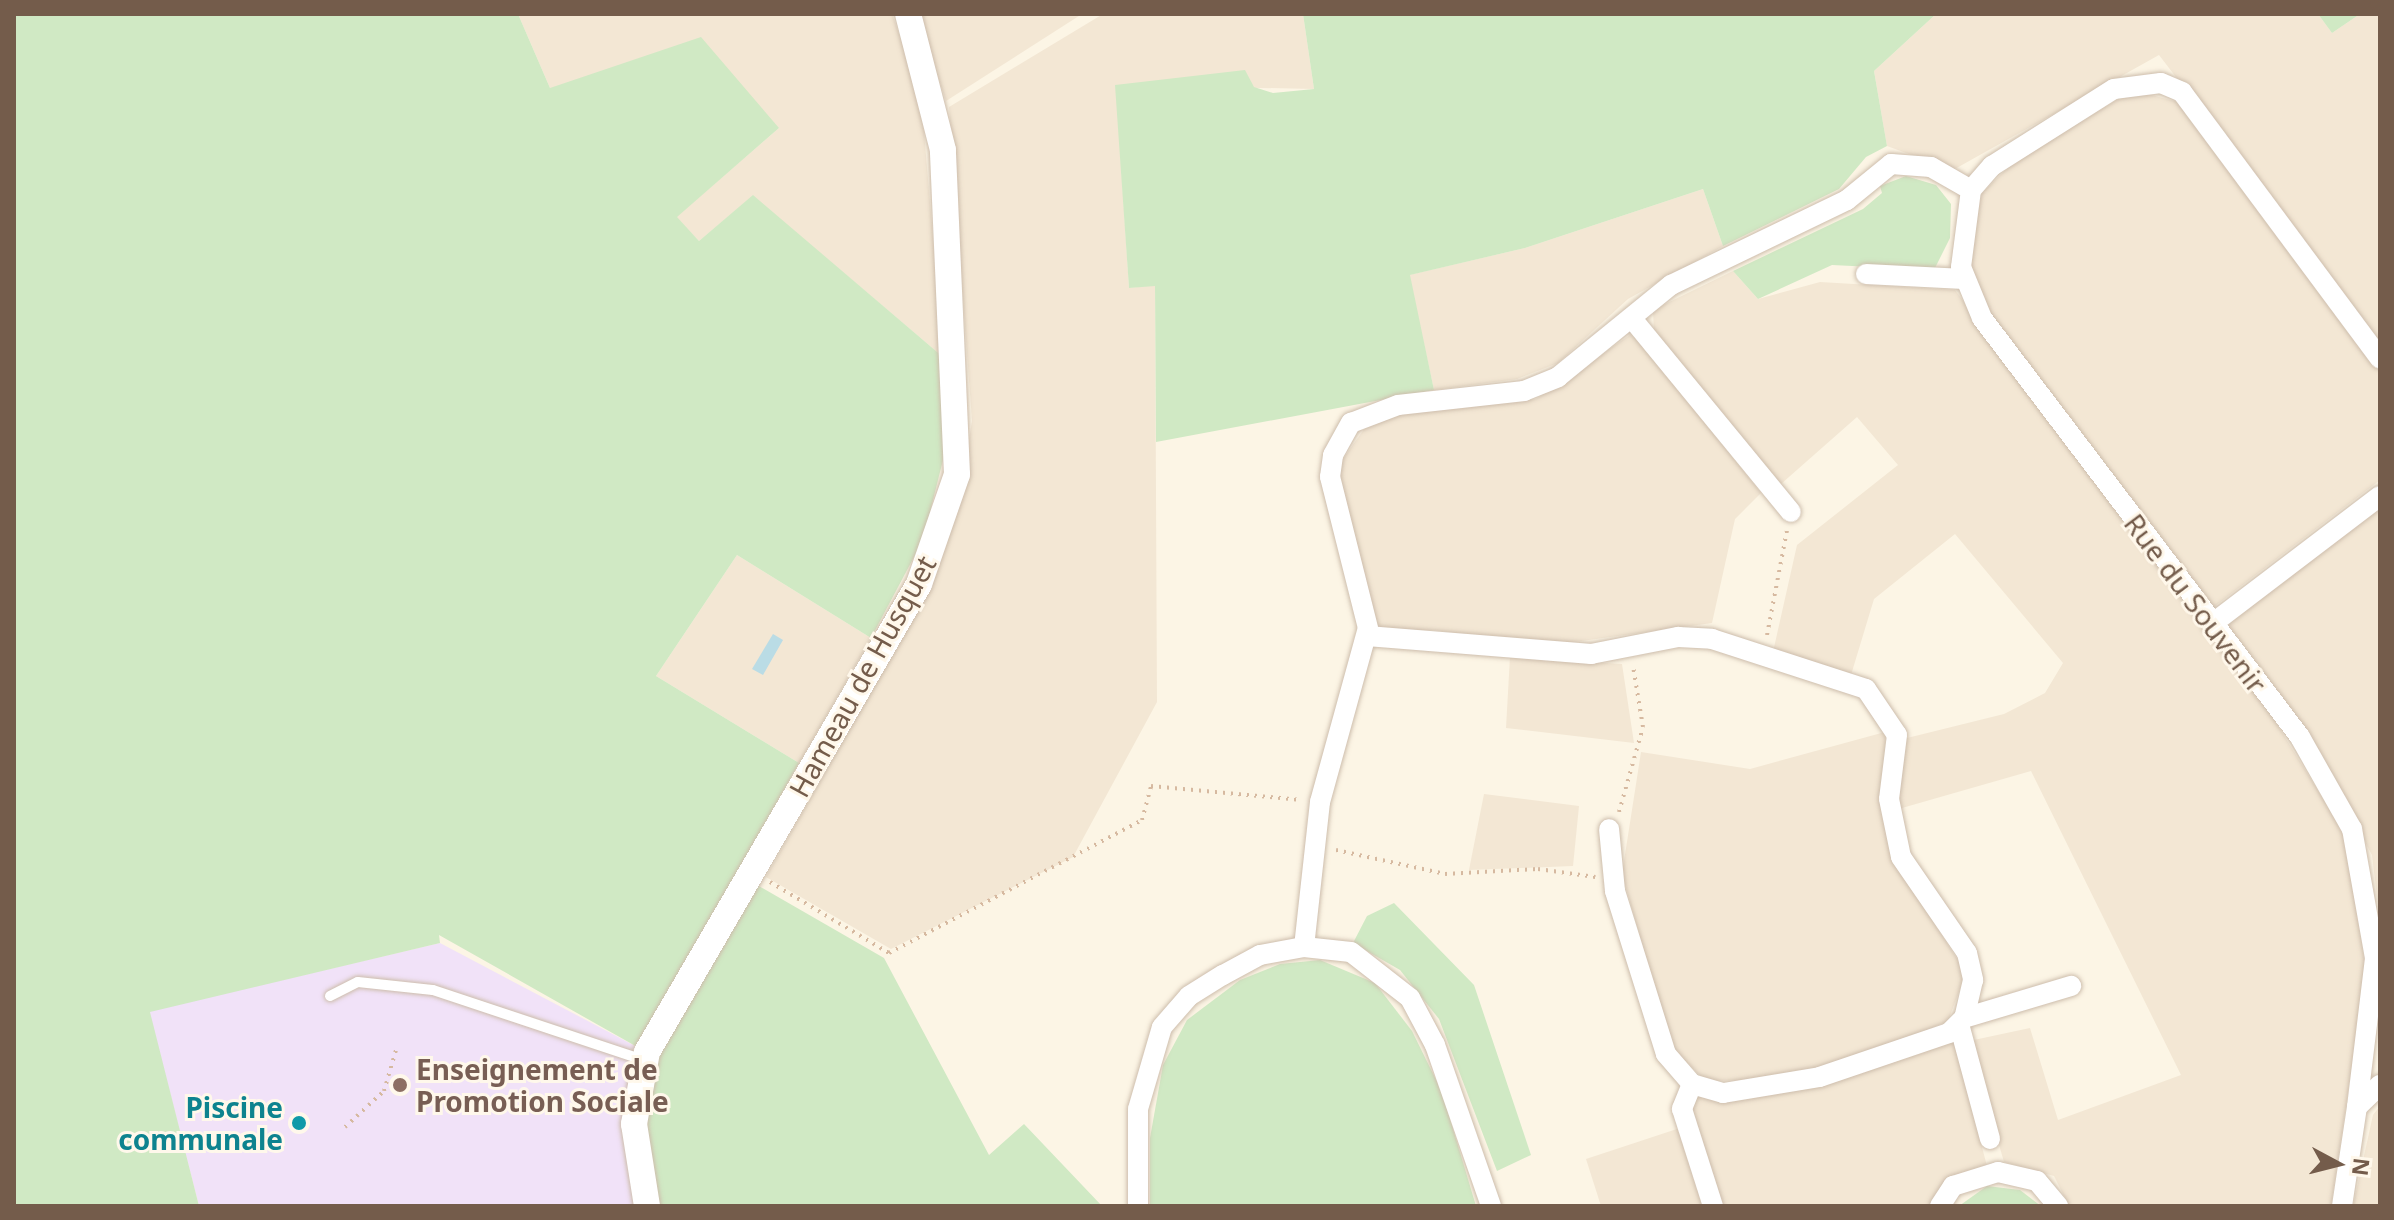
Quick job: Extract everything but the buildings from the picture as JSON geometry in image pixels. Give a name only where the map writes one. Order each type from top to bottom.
[{"type":"street","name":"Hameau de Husquet","points":[[647,1206],[634,1124],[645,1060],[919,584],[957,474],[958,364],[936,109],[908,14]]},
{"type":"street","points":[[1866,274],[1964,279],[1961,244],[1971,190],[1992,166],[2073,114],[2129,83],[2161,83],[2182,92],[2380,359]]},
{"type":"street","points":[[1304,947],[1320,802],[1367,636],[1357,571],[1330,477],[1333,455],[1351,423],[1398,405],[1524,391],[1583,363],[1671,285],[1847,200],[1891,164],[1931,167],[1971,190]]},
{"type":"street","name":"Rue du Souvenir","points":[[1964,279],[1982,318],[2332,784],[2365,872],[2377,953],[2342,1206]]},
{"type":"street","points":[[1634,321],[1791,512]]},
{"type":"street","points":[[2212,624],[2380,496]]},
{"type":"street","points":[[1367,636],[1566,653],[1701,638],[1866,689],[1892,721],[1891,829],[1926,902],[1967,953],[1973,980],[1961,1021],[1990,1139]]},
{"type":"street","points":[[1609,829],[1614,879],[1666,1054],[1692,1084],[1723,1093],[1820,1077],[1949,1033],[1961,1021],[2071,986]]},
{"type":"street","points":[[1138,1206],[1138,1109],[1162,1027],[1189,996],[1223,975],[1260,955],[1304,947],[1351,952],[1410,998],[1435,1045],[1491,1206]]},
{"type":"street","points":[[1692,1084],[1682,1109],[1713,1206]]},
{"type":"street","points":[[2357,1107],[2380,1085]]},
{"type":"street","points":[[1940,1206],[1953,1186],[1998,1172],[2037,1181],[2058,1206]]},
{"type":"lane","points":[[330,996],[358,982],[433,990],[645,1060]]},
{"type":"path","points":[[1763,655],[1791,512]]},
{"type":"path","points":[[1609,829],[1628,795],[1643,727],[1630,647]]},
{"type":"path","points":[[752,871],[889,953],[1142,820],[1151,786],[1320,802]]},
{"type":"path","points":[[1313,845],[1445,874],[1538,869],[1614,879]]},
{"type":"path","points":[[345,1127],[384,1091],[396,1050]]},
{"type":"shaded area","points":[[518,14],[892,14],[921,96],[943,357],[753,196],[699,241],[676,217],[779,128],[550,88]]},
{"type":"shaded area","points":[[917,14],[1082,14],[946,101]]},
{"type":"shaded area","points":[[1103,14],[1303,14],[1314,89],[1116,85],[1129,288],[1155,285],[1157,702],[1073,857],[891,949],[766,877],[918,609],[957,514],[972,421],[949,107]]},
{"type":"shaded area","points":[[1936,14],[2318,14],[2332,33],[2360,14],[2380,14],[2380,342],[2159,55],[1953,170],[1887,146],[1874,71]]},
{"type":"shaded area","points":[[2133,90],[2185,104],[2380,369],[2380,480],[2211,609],[1977,296],[1968,255],[1982,193],[2013,163]]},
{"type":"shaded area","points":[[1703,189],[1723,246],[1628,299],[1558,363],[1517,379],[1434,390],[1409,275],[1525,248]]},
{"type":"shaded area","points":[[1733,271],[1758,299],[1820,282],[1955,290],[2273,718],[2346,836],[2366,972],[2331,1206],[2069,1206],[2054,1176],[2004,1162],[1969,1041],[2030,1028],[2058,1120],[2181,1075],[2031,771],[1895,810],[1903,739],[2004,714],[2045,693],[2063,663],[1955,534],[1874,599],[1851,675],[1773,652],[1797,545],[1898,465],[1857,417],[1781,484],[1654,333],[1653,310]]},
{"type":"shaded area","points":[[1633,333],[1761,493],[1735,519],[1712,623],[1545,646],[1435,630],[1374,632],[1338,466],[1367,425],[1413,410],[1536,399]]},
{"type":"shaded area","points":[[2380,506],[2380,922],[2372,855],[2322,760],[2225,624]]},
{"type":"shaded area","points":[[737,555],[871,638],[799,763],[656,676]]},
{"type":"shaded area","points":[[1510,657],[1622,664],[1634,743],[1506,728]]},
{"type":"shaded area","points":[[1885,732],[1892,857],[1966,973],[1948,1021],[1857,1060],[1754,1080],[1706,1081],[1672,1048],[1622,874],[1641,752],[1750,769]]},
{"type":"shaded area","points":[[1484,794],[1579,806],[1573,866],[1469,870]]},
{"type":"shaded area","name":"Enseignement de Promotion Sociale","points":[[440,943],[639,1048],[640,1206],[199,1206],[149,1011]]},
{"type":"shaded area","points":[[1954,1042],[1987,1166],[1932,1206],[1719,1206],[1682,1085],[1718,1102],[1800,1087]]},
{"type":"shaded area","points":[[2380,1106],[2380,1206],[2353,1206],[2373,1115]]},
{"type":"shaded area","points":[[1689,1125],[1711,1206],[1601,1206],[1586,1159]]},
{"type":"green space","points":[[518,14],[550,88],[701,37],[779,128],[677,217],[699,241],[753,195],[943,357],[945,452],[923,540],[871,638],[737,555],[656,676],[799,763],[639,1048],[439,935],[440,943],[150,1012],[199,1206],[14,1206],[14,16]]},
{"type":"green space","points":[[1303,14],[1936,14],[1874,71],[1887,146],[1866,157],[1839,189],[1723,246],[1703,189],[1525,248],[1410,275],[1434,390],[1156,442],[1155,286],[1129,288],[1115,85],[1245,70],[1254,87],[1273,93],[1314,89]]},
{"type":"green space","points":[[2318,14],[2360,14],[2332,33]]},
{"type":"green space","points":[[1906,176],[1936,185],[1951,204],[1950,238],[1934,270],[1832,265],[1758,299],[1733,271],[1863,209],[1882,193],[1880,186]]},
{"type":"green space","points":[[757,885],[884,958],[989,1155],[1024,1124],[1102,1206],[660,1206],[644,1125],[657,1058]]},
{"type":"green space","points":[[1394,903],[1474,985],[1531,1155],[1497,1171],[1439,1019],[1400,970],[1353,943],[1367,916]]},
{"type":"green space","points":[[1320,960],[1375,983],[1412,1031],[1442,1092],[1476,1206],[1150,1206],[1150,1138],[1163,1065],[1187,1020],[1240,980],[1280,964]]},
{"type":"green space","points":[[1987,1186],[2020,1190],[2041,1206],[1959,1206]]},
{"type":"water","points":[[773,634],[783,640],[763,675],[752,669]]},
{"type":"place","name":"Enseignement de Promotion Sociale","points":[[400,1085]]},
{"type":"place","name":"Piscine communale","points":[[299,1123]]}]
